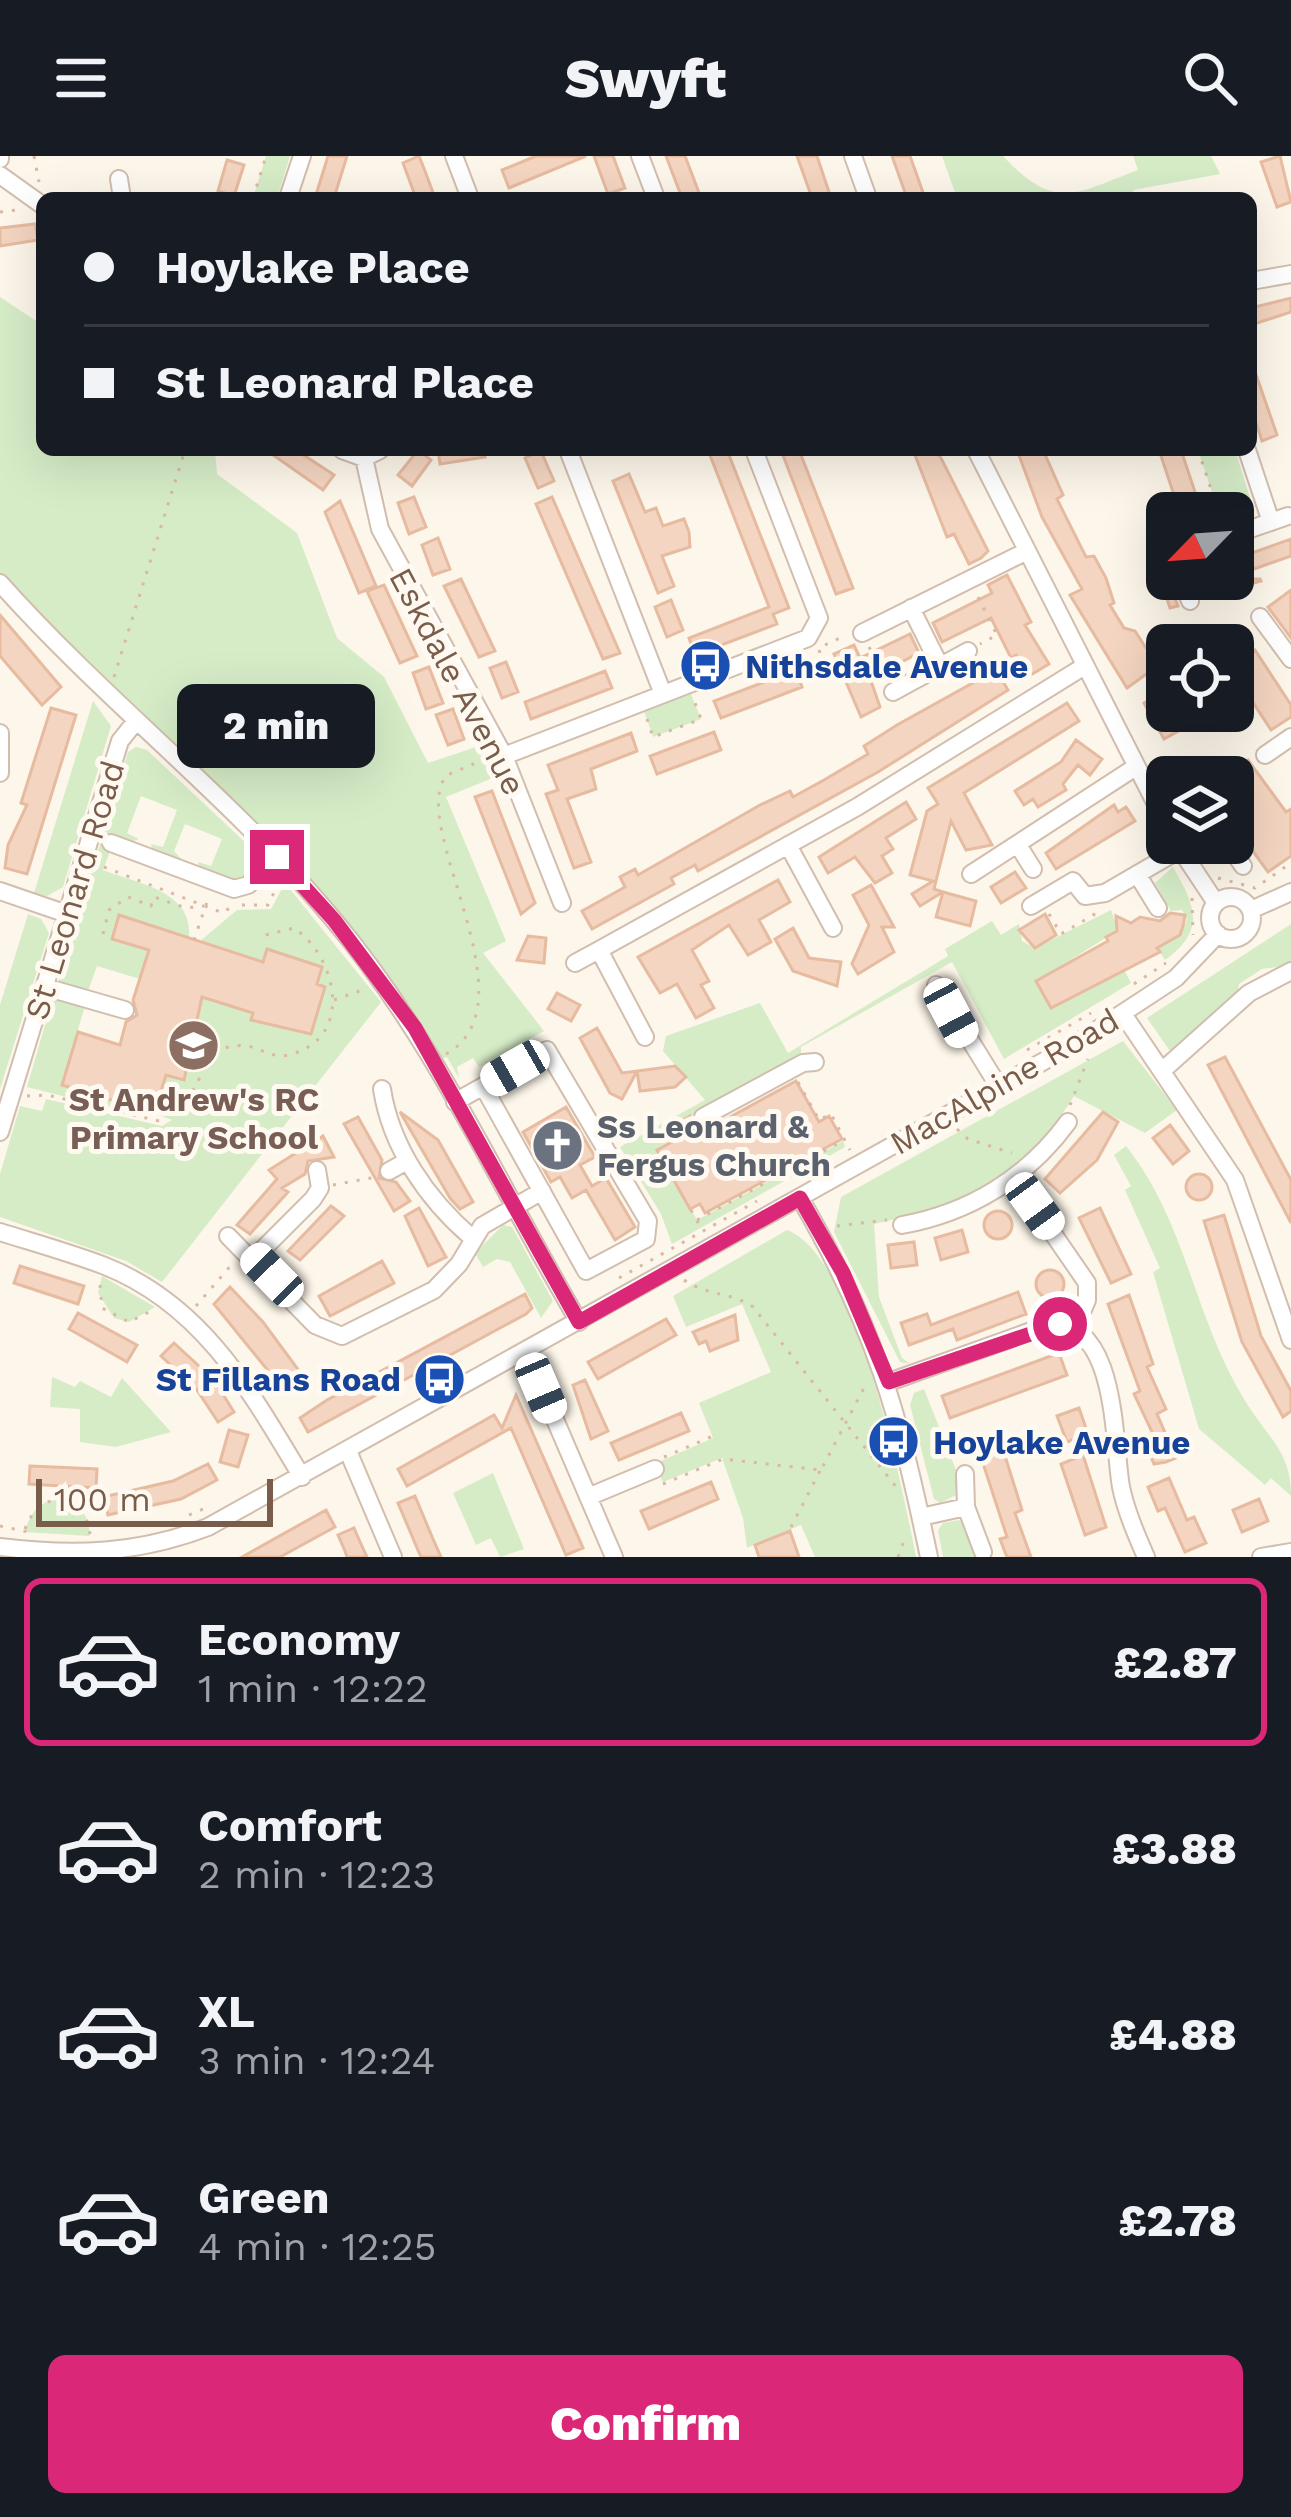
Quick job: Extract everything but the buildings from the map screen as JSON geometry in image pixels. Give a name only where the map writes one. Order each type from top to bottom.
[{"type":"street","points":[[291,192],[302,156]]},
{"type":"street","points":[[640,156],[654,192]]},
{"type":"street","points":[[853,156],[866,192]]},
{"type":"street","points":[[459,158],[468,192]]},
{"type":"street","points":[[0,175],[36,201]]},
{"type":"street","points":[[119,178],[121,192]]},
{"type":"street","points":[[1257,280],[1291,274]]},
{"type":"street","name":"Eskdale Avenue","points":[[372,456],[373,507],[391,553],[504,756],[562,902]]},
{"type":"street","points":[[570,456],[662,694]]},
{"type":"street","points":[[504,756],[808,638],[817,629],[819,618],[756,456]]},
{"type":"street","points":[[979,456],[1146,789]]},
{"type":"street","points":[[1250,456],[1279,519],[1254,528]]},
{"type":"street","points":[[862,633],[1025,551]]},
{"type":"street","points":[[0,583],[108,696],[277,857],[380,980],[434,1061],[579,1322]]},
{"type":"street","points":[[911,608],[940,666]]},
{"type":"street","points":[[1260,617],[1291,659]]},
{"type":"street","points":[[893,692],[968,650]]},
{"type":"street","points":[[574,963],[788,845],[1083,667]]},
{"type":"street","name":"St Leonard Road","points":[[0,1132],[120,741],[136,722]]},
{"type":"street","points":[[0,733],[0,773]]},
{"type":"street","points":[[1265,755],[1291,737]]},
{"type":"street","points":[[971,874],[1134,768]]},
{"type":"street","points":[[111,843],[242,889],[277,857]]},
{"type":"street","points":[[1018,844],[1033,869]]},
{"type":"street","points":[[788,845],[832,928]]},
{"type":"street","points":[[1036,903],[1073,880],[1085,896],[1105,893],[1153,864]]},
{"type":"street","points":[[1190,864],[1216,903]]},
{"type":"street","points":[[1137,874],[1158,908]]},
{"type":"street","points":[[0,891],[67,914]]},
{"type":"street","name":"MacAlpine Road","points":[[0,1546],[61,1554],[169,1550],[1080,1040],[1176,979],[1218,934],[1231,939],[1244,935],[1252,924],[1251,910],[1291,892]]},
{"type":"street","points":[[1216,903],[1236,897],[1251,910]]},
{"type":"street","points":[[1216,903],[1210,922],[1218,934]]},
{"type":"street","points":[[599,950],[645,1037]]},
{"type":"street","points":[[1162,1070],[1249,993],[1291,971]]},
{"type":"street","points":[[936,985],[998,1087]]},
{"type":"street","points":[[45,987],[125,1010]]},
{"type":"street","points":[[1123,1014],[1235,1180],[1291,1340]]},
{"type":"street","points":[[455,1102],[483,1086],[547,1050],[648,1221],[646,1240],[586,1271],[483,1086]]},
{"type":"street","points":[[703,1117],[809,1062]]},
{"type":"street","points":[[382,1089],[386,1114],[407,1161],[471,1237]]},
{"type":"street","points":[[902,1225],[958,1211],[1022,1171],[1067,1122]]},
{"type":"street","points":[[389,1171],[407,1161]]},
{"type":"street","points":[[1022,1171],[1088,1283],[1088,1300],[1075,1328]]},
{"type":"street","points":[[250,1253],[318,1179]]},
{"type":"street","points":[[228,1236],[250,1253],[315,1325],[343,1336],[434,1290],[459,1264],[471,1237],[542,1191]]},
{"type":"street","points":[[800,1198],[887,1375],[915,1521],[929,1557]]},
{"type":"street","points":[[0,1232],[106,1266],[187,1316],[251,1390],[302,1477]]},
{"type":"street","points":[[887,1375],[1048,1325],[1075,1328],[1088,1342],[1111,1394],[1121,1485],[1146,1557]]},
{"type":"street","points":[[526,1352],[614,1557]]},
{"type":"street","points":[[348,1451],[393,1557]]},
{"type":"street","points":[[588,1497],[655,1469]]},
{"type":"street","points":[[964,1474],[966,1507],[983,1552]]},
{"type":"street","points":[[915,1521],[966,1507]]},
{"type":"street","points":[[1261,1557],[1291,1552]]},
{"type":"path","points":[[34,156],[39,183]]},
{"type":"path","points":[[255,192],[266,156]]},
{"type":"path","points":[[108,696],[182,456]]},
{"type":"path","points":[[1201,456],[1212,492]]},
{"type":"path","points":[[968,650],[997,635],[970,579]]},
{"type":"path","points":[[826,672],[818,649],[860,627],[893,692]]},
{"type":"path","points":[[640,703],[653,736],[701,719],[688,684]]},
{"type":"path","points":[[434,1061],[461,1046],[477,1006],[475,950],[436,800],[438,785],[447,775],[504,756]]},
{"type":"path","points":[[1188,946],[1196,918],[1180,873],[1201,861],[1224,880],[1255,888],[1291,863]]},
{"type":"path","points":[[194,940],[214,881]]},
{"type":"path","points":[[1036,903],[1061,934],[1102,910],[1105,893]]},
{"type":"path","points":[[103,934],[109,910],[128,897],[151,906],[154,897],[186,908],[206,906]]},
{"type":"path","points":[[12,1093],[159,1121],[196,1087],[210,1052],[243,1045],[276,1057],[295,1054],[319,1039],[334,1000],[327,963],[313,941],[294,928],[262,936]]},
{"type":"path","points":[[1133,985],[1173,958]]},
{"type":"path","points":[[334,1000],[354,997],[380,980]]},
{"type":"path","points":[[1017,1059],[1093,1012]]},
{"type":"path","points":[[1067,1122],[1064,1117],[1089,1060],[1080,1040]]},
{"type":"path","points":[[809,1062],[798,1082],[819,1120],[831,1114],[850,1150]]},
{"type":"path","points":[[945,1115],[968,1139],[1009,1151],[1022,1171]]},
{"type":"path","points":[[836,1124],[846,1118]]},
{"type":"path","points":[[697,1220],[844,1140]]},
{"type":"path","points":[[318,1179],[364,1183],[389,1171]]},
{"type":"path","points":[[750,1191],[756,1202]]},
{"type":"path","points":[[603,1287],[775,1191]]},
{"type":"path","points":[[691,1210],[702,1230]]},
{"type":"path","points":[[812,1219],[835,1226],[901,1219],[902,1225]]},
{"type":"path","points":[[187,1316],[250,1253]]},
{"type":"path","points":[[106,1266],[98,1293],[114,1318],[144,1318],[163,1298]]},
{"type":"path","points":[[669,1270],[701,1292],[742,1299],[753,1307],[904,1498]]},
{"type":"path","points":[[791,1527],[872,1373],[887,1375]]},
{"type":"path","points":[[712,1436],[652,1462],[662,1485],[723,1459],[821,1470]]},
{"type":"path","points":[[24,1532],[31,1512],[44,1501],[61,1498],[77,1503],[88,1516],[91,1536]]},
{"type":"path","points":[[181,1519],[210,1506]]},
{"type":"path","points":[[898,1557],[915,1521]]},
{"type":"path","points":[[0,1526],[40,1534]]},
{"type":"path","points":[[74,1536],[108,1534]]},
{"type":"green space","points":[[266,156],[290,156],[279,192],[255,192]]},
{"type":"green space","points":[[942,156],[1003,156],[1037,185],[1059,192],[955,192]]},
{"type":"green space","points":[[1133,156],[1211,156],[1220,174],[1133,190],[1074,192],[1138,170]]},
{"type":"green space","points":[[0,297],[36,321],[36,456],[216,456],[217,474],[297,533],[337,638],[384,677],[428,763],[485,744],[500,775],[446,797],[506,941],[483,953],[544,1031],[479,1067],[473,1058],[457,1067],[459,1078],[447,1057],[439,1060],[361,944],[0,574]]},
{"type":"green space","points":[[1200,456],[1237,456],[1248,492],[1212,492]]},
{"type":"green space","points":[[691,694],[701,719],[653,737],[644,711]]},
{"type":"green space","points":[[93,701],[111,726],[63,887],[47,896],[34,893]]},
{"type":"green space","points":[[136,747],[147,750],[264,860],[238,883],[199,868],[198,862],[211,866],[222,839],[185,824],[174,851],[182,860],[152,850],[151,844],[163,847],[177,810],[141,796],[127,833],[139,839],[111,849],[103,870],[173,900],[183,910],[189,938],[120,915],[112,939],[149,950],[140,979],[97,966],[88,991],[58,982],[128,752]]},
{"type":"green space","points":[[1173,867],[1193,917],[1187,938],[1165,960],[1157,948],[1180,935],[1187,919],[1182,910],[1171,911],[1155,883]]},
{"type":"green space","points":[[285,883],[381,1002],[162,1282],[126,1261],[0,1217],[0,1174],[20,1106],[42,1111],[46,1099],[162,1126],[172,1120],[154,1113],[166,1075],[184,1079],[202,997],[253,1013],[252,1021],[311,1033],[325,988],[317,984],[322,967],[268,949],[263,962],[199,942],[237,910],[271,909]]},
{"type":"green space","points":[[1111,910],[1118,930],[1037,981],[1052,1008],[1123,968],[1131,983],[1004,1059],[952,962],[801,1047],[801,1057],[677,1123],[683,1136],[658,1151],[697,1220],[843,1141],[845,1147],[672,1244],[661,1214],[620,1147],[705,1100],[663,1051],[666,1036],[760,1003],[788,1053],[948,956],[945,949],[992,921],[1001,935],[1019,924],[1022,941],[1035,948]]},
{"type":"green space","points":[[28,914],[41,919],[49,933],[0,1089],[0,1005]]},
{"type":"green space","points":[[1291,924],[1291,965],[1262,969],[1239,984],[1237,994],[1170,1051],[1147,1018]]},
{"type":"green space","points":[[53,997],[85,1006],[62,1084],[116,1101],[114,1109],[27,1087]]},
{"type":"green space","points":[[1123,1041],[1177,1110],[1145,1133],[1074,1096],[1034,1148],[989,1184],[937,1208],[874,1224],[879,1297],[902,1358],[910,1364],[900,1362],[834,1232],[841,1197]]},
{"type":"green space","points":[[1126,1146],[1163,1207],[1227,1368],[1282,1455],[1291,1496],[1271,1478],[1265,1485],[1199,1429],[1153,1272],[1160,1268],[1125,1190],[1131,1186],[1114,1155]]},
{"type":"green space","points":[[503,1225],[512,1227],[553,1301],[541,1318],[510,1262],[497,1259],[483,1267],[475,1253]]},
{"type":"green space","points":[[787,1230],[812,1249],[835,1282],[855,1326],[887,1429],[916,1557],[815,1557],[801,1525],[747,1548],[743,1518],[722,1458],[663,1482],[654,1464],[713,1438],[699,1403],[771,1372],[742,1304],[686,1327],[673,1296]]},
{"type":"green space","points":[[102,1276],[155,1307],[129,1322],[114,1318],[98,1293]]},
{"type":"green space","points":[[52,1377],[75,1387],[80,1381],[111,1397],[122,1378],[171,1432],[116,1447],[80,1442],[80,1409],[50,1407]]},
{"type":"green space","points":[[924,1389],[958,1475],[958,1494],[940,1503],[934,1499],[910,1405],[914,1393]]},
{"type":"green space","points":[[493,1473],[524,1549],[500,1557],[491,1538],[476,1545],[453,1493]]},
{"type":"green space","points":[[61,1498],[83,1511],[90,1536],[24,1532],[37,1509]]},
{"type":"green space","points":[[960,1520],[978,1557],[943,1557],[938,1530],[943,1523]]},
{"type":"place","name":"Nithsdale Avenue","points":[[706,666]]},
{"type":"place","name":"St Andrew's RC Primary School","points":[[194,1045]]},
{"type":"place","name":"Ss Leonard & Fergus Church","points":[[558,1145]]},
{"type":"place","name":"St Fillans Road","points":[[440,1379]]},
{"type":"place","name":"Hoylake Avenue","points":[[894,1442]]},
{"type":"route","points":[[277,857],[334,920],[415,1028],[579,1322],[800,1198],[843,1273],[889,1382],[1060,1324]]}]
